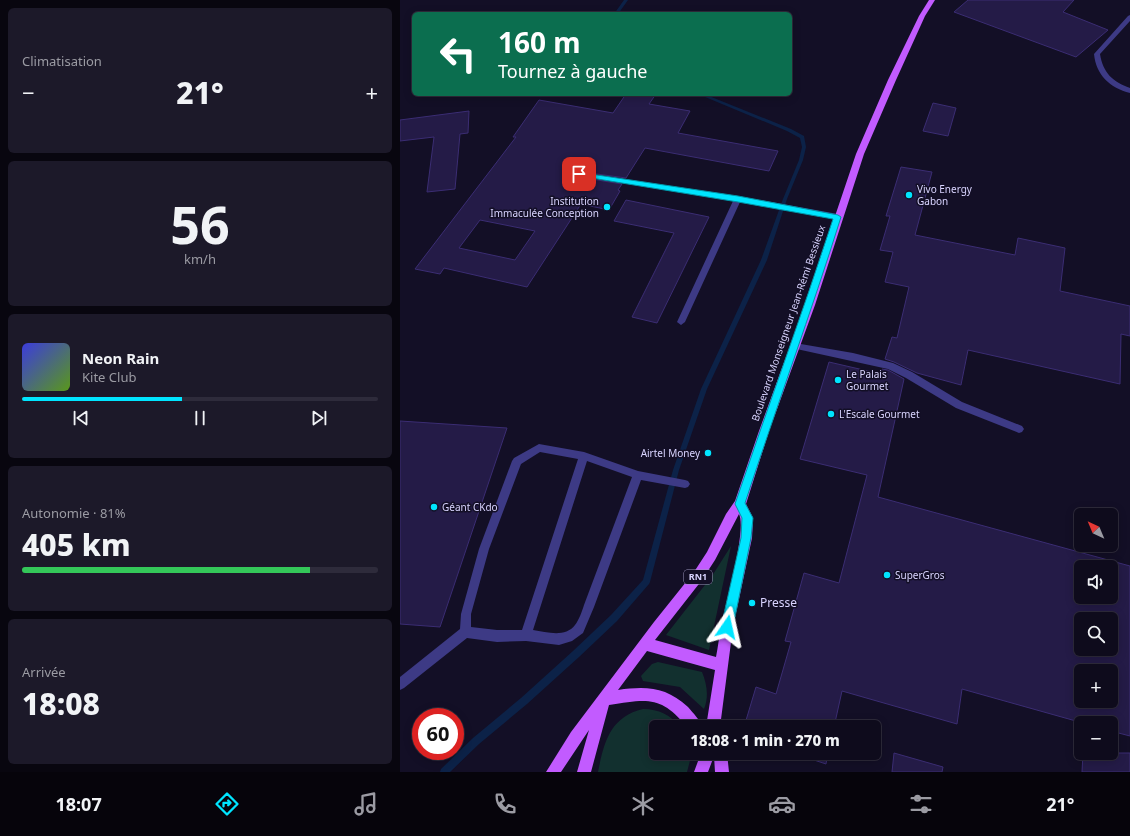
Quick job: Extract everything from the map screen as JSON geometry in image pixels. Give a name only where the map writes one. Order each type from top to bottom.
[{"type":"main road","name":"Boulevard Monseigneur Jean-Rémi Bessieux","points":[[553,772],[576,737],[711,556],[730,518],[740,504],[860,154],[886,93],[922,16],[932,0]]},
{"type":"main road","points":[[715,720],[721,665],[731,607],[746,538],[747,518],[740,504]]},
{"type":"main road","points":[[646,644],[721,665]]},
{"type":"main road","points":[[605,699],[644,694],[664,696],[676,703],[690,720]]},
{"type":"main road","name":"RN1","points":[[584,772],[605,699]]},
{"type":"main road","points":[[701,772],[705,760]]},
{"type":"main road","points":[[721,760],[722,772]]},
{"type":"street","points":[[1130,17],[1097,54],[1098,65],[1104,76],[1115,85],[1130,91]]},
{"type":"lane","points":[[579,174],[738,199],[838,217]]},
{"type":"lane","points":[[682,322],[738,199]]},
{"type":"lane","points":[[795,346],[859,358],[890,366],[909,375],[959,405],[1018,430]]},
{"type":"lane","points":[[465,632],[466,614],[484,549],[517,461],[539,448],[584,456],[638,475],[685,484]]},
{"type":"lane","points":[[526,635],[584,456]]},
{"type":"lane","points":[[400,684],[465,632],[497,636],[526,635],[559,639],[568,637],[579,630],[638,475]]},
{"type":"green space","points":[[731,546],[709,650],[666,635],[712,576]]},
{"type":"green space","points":[[658,662],[702,672],[707,690],[704,709],[680,687],[643,681],[641,676],[652,664]]},
{"type":"green space","points":[[643,709],[649,709],[664,714],[674,720],[649,720],[649,760],[690,760],[687,772],[598,772],[606,741],[610,732],[623,718]]},
{"type":"building","points":[[968,0],[1074,0],[1063,12],[1108,30],[1076,57],[954,12]]},
{"type":"building","points":[[625,96],[655,96],[649,104],[690,111],[678,133],[778,151],[769,171],[645,148],[626,178],[575,171],[574,174],[579,177],[622,184],[618,190],[620,191],[609,210],[581,204],[527,287],[444,268],[440,274],[415,269],[516,137],[513,137],[539,100],[613,113]],"holes":[[[480,220],[535,231],[515,260],[459,248]]]},
{"type":"building","points":[[933,103],[956,108],[948,136],[923,131]]},
{"type":"building","points":[[469,111],[468,133],[460,134],[455,189],[427,192],[434,137],[400,141],[400,120]]},
{"type":"building","points":[[901,167],[932,172],[915,235],[1015,255],[1018,238],[1065,248],[1060,291],[1130,306],[1130,336],[1121,334],[1120,384],[968,350],[961,385],[917,373],[885,359],[892,337],[897,338],[909,287],[885,282],[893,252],[880,250],[890,216],[886,216]]},
{"type":"building","points":[[626,200],[709,217],[657,323],[632,317],[674,233],[614,221]]},
{"type":"building","points":[[829,362],[881,374],[882,369],[888,370],[904,379],[878,497],[1074,551],[1074,552],[1108,560],[1074,560],[1074,604],[1118,604],[1118,563],[1130,566],[1130,736],[1118,733],[1118,716],[1074,716],[1074,720],[962,689],[957,724],[842,691],[836,720],[746,720],[756,687],[776,694],[791,642],[785,641],[804,573],[839,583],[867,475],[800,459]]},
{"type":"building","points":[[400,421],[507,428],[440,627],[400,624]]},
{"type":"building","points":[[894,753],[943,767],[942,772],[892,772]]},
{"type":"building","points":[[1118,753],[1130,753],[1130,772],[1082,772],[1083,760],[1118,760]]},
{"type":"building","points":[[814,760],[827,760],[826,764]]},
{"type":"waterway","points":[[617,12],[626,0]]},
{"type":"waterway","points":[[444,772],[476,741],[524,701],[576,654],[614,618],[646,582],[676,470],[704,389],[764,260],[785,199],[801,160],[804,147],[802,137],[789,130],[705,96]]},
{"type":"place","name":"Vivo Energy Gabon","points":[[909,195]]},
{"type":"place","name":"Institution Immaculée Conception","points":[[607,207]]},
{"type":"place","name":"Le Palais Gourmet","points":[[838,380]]},
{"type":"place","name":"L'Escale Gourmet","points":[[831,414]]},
{"type":"place","name":"Airtel Money","points":[[708,453]]},
{"type":"place","name":"Géant CKdo","points":[[434,507]]},
{"type":"place","name":"SuperGros","points":[[887,575]]},
{"type":"place","name":"Presse","points":[[752,603]]},
{"type":"route","points":[[579,174],[738,199],[838,217],[810,304],[764,431],[740,504],[747,518],[746,538],[727,627]]}]
